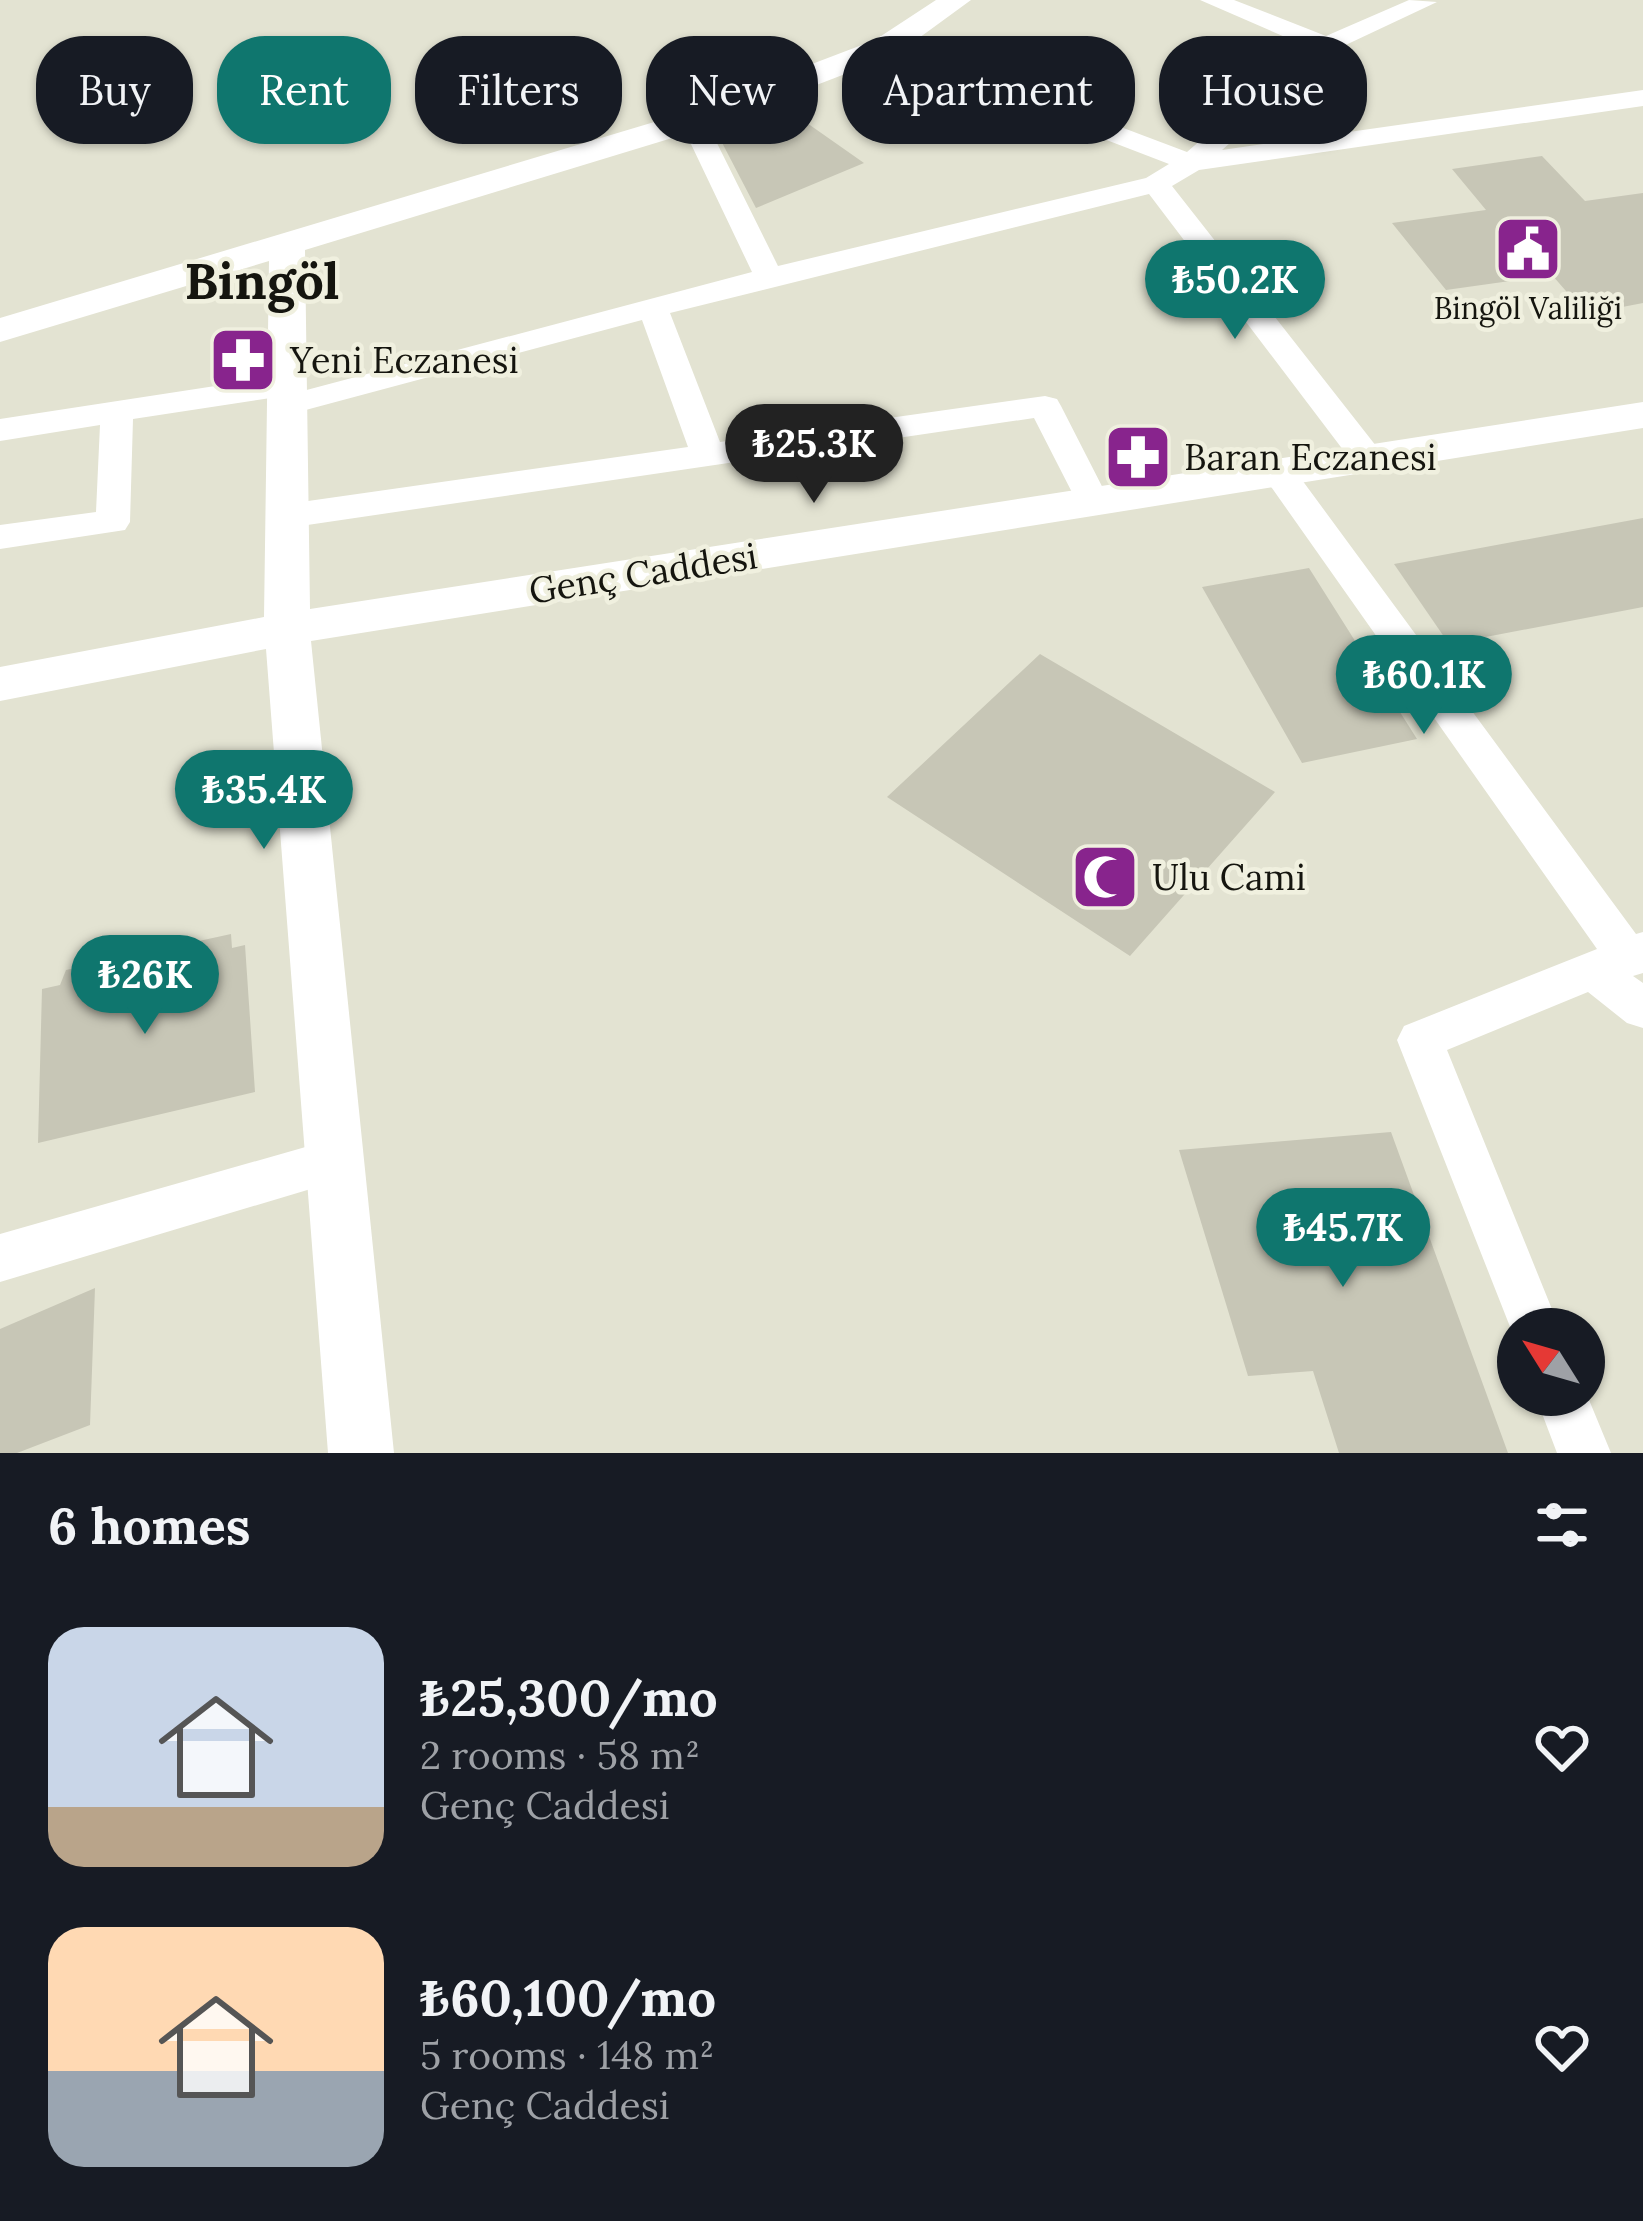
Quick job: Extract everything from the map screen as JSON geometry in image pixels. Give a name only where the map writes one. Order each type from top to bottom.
[{"type":"street","points":[[902,36],[956,0]]},
{"type":"street","points":[[1212,0],[1303,36]]},
{"type":"street","points":[[1347,36],[1425,2]]},
{"type":"street","points":[[1135,142],[1191,163],[1643,98]]},
{"type":"street","points":[[0,330],[646,135]]},
{"type":"street","points":[[704,144],[769,277]]},
{"type":"street","points":[[0,430],[287,395],[1156,184],[1213,144]]},
{"type":"street","points":[[1156,184],[1367,459]]},
{"type":"street","points":[[287,245],[287,629],[361,1453]]},
{"type":"street","points":[[652,308],[708,455]]},
{"type":"street","points":[[287,516],[1045,406],[1094,502]]},
{"type":"street","points":[[0,537],[113,522],[117,414]]},
{"type":"street","name":"Genç Caddesi","points":[[0,684],[287,629],[1643,416]]},
{"type":"street","points":[[1279,473],[1622,960],[1643,1010]]},
{"type":"street","points":[[1527,1308],[1420,1040],[1622,960]]},
{"type":"street","points":[[0,1258],[337,1160]]},
{"type":"street","points":[[1569,1416],[1584,1453]]},
{"type":"building","points":[[818,131],[864,163],[756,208],[723,144],[818,144]]},
{"type":"building","name":"Bingöl Valiliği","points":[[1542,156],[1585,201],[1643,193],[1643,303],[1586,314],[1552,275],[1446,290],[1392,223],[1486,210],[1452,169]]},
{"type":"building","points":[[1643,518],[1643,607],[1449,644],[1394,564]]},
{"type":"building","points":[[1309,568],[1417,739],[1302,763],[1202,587]]},
{"type":"building","name":"Ulu Cami","points":[[1040,654],[1275,792],[1130,956],[887,797]]},
{"type":"building","points":[[231,934],[232,948],[245,945],[255,1092],[38,1143],[42,989],[60,985],[66,970]]},
{"type":"building","points":[[1391,1132],[1508,1453],[1339,1453],[1313,1371],[1248,1376],[1179,1150]]},
{"type":"building","points":[[95,1288],[90,1425],[17,1453],[0,1453],[0,1329]]},
{"type":"place","name":"Bingöl Valiliği","points":[[1528,249]]},
{"type":"place","name":"Yeni Eczanesi","points":[[243,360]]},
{"type":"place","name":"Baran Eczanesi","points":[[1138,457]]},
{"type":"place","name":"Ulu Cami","points":[[1105,877]]},
{"type":"district","name":"Bingöl","points":[[262,280]]}]
